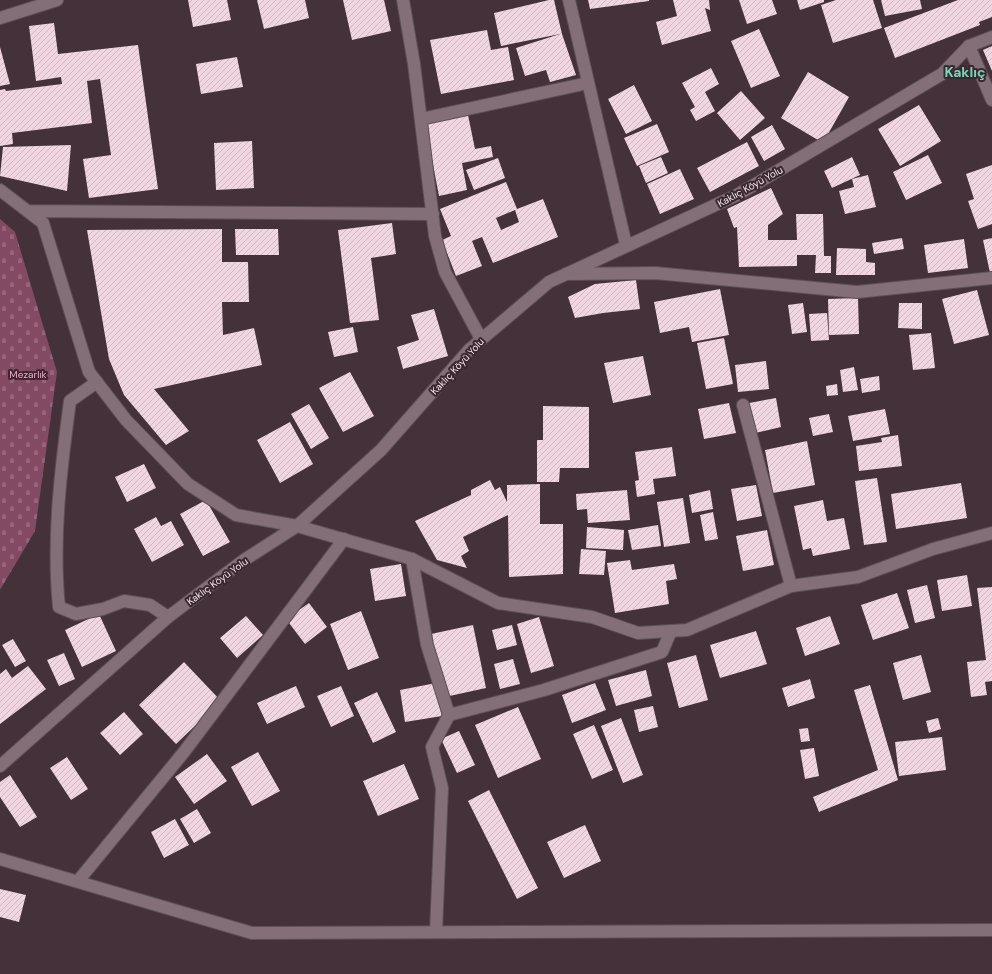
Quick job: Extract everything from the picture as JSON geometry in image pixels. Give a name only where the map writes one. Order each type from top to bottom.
[{"type":"street","points":[[0,18],[57,0]]},
{"type":"street","points":[[403,0],[414,64],[436,236],[445,272],[481,339]]},
{"type":"street","points":[[569,0],[626,245]]},
{"type":"street","name":"Kaklıç Köyü Yolu","points":[[0,766],[168,617],[244,560],[297,526],[381,450],[470,349],[549,282],[626,245],[737,195],[942,74],[969,46],[992,37]]},
{"type":"street","points":[[969,46],[992,100]]},
{"type":"street","points":[[421,119],[588,83]]},
{"type":"street","points":[[0,190],[43,223],[89,372],[126,420],[188,484],[236,515],[297,526],[412,559],[498,603],[592,617],[638,633],[687,630],[791,586],[858,577],[933,549],[992,533]]},
{"type":"street","points":[[28,211],[433,214]]},
{"type":"street","points":[[566,274],[655,273],[857,292],[992,278]]},
{"type":"street","points":[[97,382],[70,401],[62,457],[56,566],[59,607],[76,614],[103,609],[124,601],[150,605],[168,617]]},
{"type":"street","points":[[743,405],[791,586]]},
{"type":"street","points":[[78,882],[184,752],[344,539]]},
{"type":"street","points":[[412,559],[427,645],[449,715],[432,748],[442,788],[436,932]]},
{"type":"street","points":[[449,715],[544,690],[662,652],[671,631]]},
{"type":"street","points":[[0,859],[252,933],[992,930]]},
{"type":"green space","name":"Mezarlık","points":[[0,219],[15,232],[57,372],[35,531],[0,590]]},
{"type":"building","points":[[188,0],[227,0],[231,20],[193,27]]},
{"type":"building","points":[[257,0],[305,0],[309,18],[264,29]]},
{"type":"building","points":[[343,0],[384,0],[391,31],[352,40]]},
{"type":"building","points":[[554,0],[562,34],[576,75],[550,82],[546,70],[525,76],[516,48],[560,34],[501,46],[494,13]]},
{"type":"building","points":[[588,0],[649,0],[649,1],[590,9]]},
{"type":"building","points":[[673,0],[709,0],[710,10],[705,8],[711,31],[662,45],[656,22],[677,16]]},
{"type":"building","points":[[739,0],[772,0],[777,14],[747,24]]},
{"type":"building","points":[[797,0],[824,0],[824,2],[800,10]]},
{"type":"building","points":[[836,0],[873,0],[882,28],[833,43],[821,5]]},
{"type":"building","points":[[881,0],[920,0],[922,9],[885,16]]},
{"type":"building","points":[[958,0],[992,0],[992,17],[979,22],[980,25],[895,58],[884,28]]},
{"type":"building","points":[[54,23],[58,54],[138,45],[158,189],[89,198],[83,159],[111,155],[100,79],[87,81],[92,123],[12,133],[13,144],[0,146],[0,90],[5,89],[6,91],[62,84],[61,77],[36,81],[29,26]]},
{"type":"building","points":[[759,29],[780,76],[751,88],[731,41]]},
{"type":"building","points":[[487,30],[491,50],[508,47],[514,80],[441,94],[430,40]]},
{"type":"building","points":[[992,46],[992,71],[983,50]]},
{"type":"building","points":[[0,47],[10,84],[0,86]]},
{"type":"building","points":[[237,57],[243,87],[201,94],[196,64]]},
{"type":"building","points":[[711,68],[719,84],[705,92],[715,111],[696,121],[690,110],[695,107],[682,83]]},
{"type":"building","points":[[808,72],[849,97],[823,143],[781,118]]},
{"type":"building","points":[[634,85],[652,121],[626,134],[608,99]]},
{"type":"building","points":[[741,91],[765,118],[740,140],[717,113]]},
{"type":"building","points":[[919,105],[941,141],[900,166],[878,129]]},
{"type":"building","points":[[468,115],[475,149],[491,146],[493,157],[462,163],[467,190],[439,196],[425,123]]},
{"type":"building","points":[[657,124],[669,152],[637,166],[624,138]]},
{"type":"building","points":[[772,125],[785,149],[764,161],[751,137]]},
{"type":"building","points":[[252,141],[254,188],[216,190],[214,143]]},
{"type":"building","points":[[747,142],[759,166],[710,192],[697,168]]},
{"type":"building","points":[[71,145],[67,191],[0,176],[3,147]]},
{"type":"building","points":[[928,155],[942,183],[906,200],[893,172]]},
{"type":"building","points":[[661,157],[668,173],[646,183],[639,166]]},
{"type":"building","points":[[852,157],[860,175],[832,188],[824,171]]},
{"type":"building","points":[[498,158],[505,178],[474,190],[466,170]]},
{"type":"building","points":[[992,165],[992,224],[978,229],[968,201],[974,199],[966,174]]},
{"type":"building","points":[[680,169],[694,199],[660,214],[647,184]]},
{"type":"building","points":[[868,175],[876,207],[845,214],[839,191],[854,187],[852,179]]},
{"type":"building","points":[[506,182],[517,209],[543,199],[558,237],[493,263],[482,237],[472,241],[482,266],[456,276],[442,240],[451,236],[440,209]],"holes":[[[515,210],[519,222],[501,230],[496,218]]]},
{"type":"building","points":[[771,188],[783,214],[768,225],[768,240],[797,240],[796,214],[823,214],[824,256],[831,256],[831,273],[815,273],[816,255],[797,255],[797,266],[739,267],[737,227],[734,228],[727,209]]},
{"type":"building","points":[[392,223],[396,254],[371,258],[379,320],[350,323],[338,230]]},
{"type":"building","points":[[222,229],[222,262],[248,262],[249,302],[222,302],[223,335],[254,328],[262,365],[154,389],[189,431],[166,445],[124,395],[109,359],[87,230]]},
{"type":"building","points":[[235,229],[278,229],[279,255],[236,255]]},
{"type":"building","points":[[902,238],[904,249],[874,254],[872,243]]},
{"type":"building","points":[[992,238],[992,272],[990,273],[983,240]]},
{"type":"building","points":[[964,239],[968,268],[928,273],[924,245]]},
{"type":"building","points":[[837,248],[866,249],[866,262],[875,263],[875,275],[836,275]]},
{"type":"building","points":[[636,280],[640,309],[575,318],[568,297],[595,284]]},
{"type":"building","points":[[720,289],[729,335],[692,342],[689,327],[660,333],[654,302]]},
{"type":"building","points":[[977,290],[989,335],[954,344],[942,299]]},
{"type":"building","points":[[858,298],[859,334],[829,335],[828,299]]},
{"type":"building","points":[[803,303],[807,332],[792,334],[788,305]]},
{"type":"building","points":[[899,303],[922,303],[922,329],[898,328]]},
{"type":"building","points":[[434,309],[448,356],[403,369],[397,347],[419,340],[411,315]]},
{"type":"building","points":[[827,313],[829,340],[811,341],[809,314]]},
{"type":"building","points":[[353,327],[358,352],[334,357],[328,332]]},
{"type":"building","points":[[931,333],[935,368],[913,370],[909,335]]},
{"type":"building","points":[[724,338],[733,384],[706,389],[697,343]]},
{"type":"building","points":[[643,356],[651,395],[613,403],[604,363]]},
{"type":"building","points":[[766,361],[769,389],[738,392],[735,365]]},
{"type":"building","points":[[854,367],[858,390],[843,392],[840,370]]},
{"type":"building","points":[[350,372],[374,416],[343,432],[319,388]]},
{"type":"building","points":[[879,376],[880,390],[862,393],[860,379]]},
{"type":"building","points":[[837,384],[838,395],[827,396],[826,386]]},
{"type":"building","points":[[776,398],[781,427],[755,433],[749,403]]},
{"type":"building","points":[[729,403],[736,433],[704,439],[698,409]]},
{"type":"building","points":[[309,404],[329,438],[311,449],[291,414]]},
{"type":"building","points":[[543,406],[589,407],[589,468],[560,468],[559,482],[537,482],[537,440],[543,440]]},
{"type":"building","points":[[885,409],[890,434],[853,441],[848,416]]},
{"type":"building","points":[[829,414],[833,432],[813,436],[809,418]]},
{"type":"building","points":[[290,422],[313,464],[280,483],[257,440]]},
{"type":"building","points":[[898,435],[902,466],[859,471],[856,446],[882,442],[881,438]]},
{"type":"building","points":[[807,441],[815,485],[773,493],[765,450]]},
{"type":"building","points":[[672,447],[676,476],[653,479],[655,494],[637,497],[635,481],[639,480],[635,452]]},
{"type":"building","points":[[144,464],[156,488],[127,502],[115,477]]},
{"type":"building","points":[[877,478],[887,542],[864,545],[855,481]]},
{"type":"building","points":[[490,480],[495,490],[500,487],[507,502],[507,485],[540,484],[540,524],[563,524],[563,574],[509,577],[508,515],[463,537],[469,551],[461,556],[467,568],[437,560],[415,521],[471,495],[471,490]]},
{"type":"building","points":[[961,483],[967,518],[896,529],[891,494]]},
{"type":"building","points":[[756,485],[762,516],[737,521],[731,489]]},
{"type":"building","points":[[627,490],[630,520],[588,523],[587,509],[577,510],[576,494]]},
{"type":"building","points":[[710,490],[713,509],[692,513],[689,495]]},
{"type":"building","points":[[683,498],[690,543],[664,547],[657,502]]},
{"type":"building","points":[[206,500],[230,542],[203,556],[180,514]]},
{"type":"building","points":[[823,500],[827,521],[844,518],[850,549],[813,556],[811,548],[803,550],[794,506]]},
{"type":"building","points":[[713,512],[718,539],[705,541],[700,515]]},
{"type":"building","points":[[156,517],[161,526],[171,521],[184,545],[152,562],[134,529]]},
{"type":"building","points":[[658,525],[661,546],[632,550],[628,530]]},
{"type":"building","points":[[587,527],[624,530],[623,550],[586,548]]},
{"type":"building","points":[[767,530],[774,565],[743,571],[736,536]]},
{"type":"building","points":[[581,549],[606,551],[604,575],[579,574]]},
{"type":"building","points":[[630,560],[632,570],[674,564],[677,579],[666,581],[669,604],[615,613],[607,563]]},
{"type":"building","points":[[401,564],[406,596],[375,601],[370,569]]},
{"type":"building","points":[[967,575],[972,606],[942,611],[937,580]]},
{"type":"building","points":[[927,585],[935,618],[915,623],[907,590]]},
{"type":"building","points":[[992,587],[992,681],[985,682],[987,695],[971,697],[967,662],[986,660],[977,588]]},
{"type":"building","points":[[897,593],[909,628],[873,640],[861,605]]},
{"type":"building","points":[[309,603],[327,627],[305,644],[286,619]]},
{"type":"building","points":[[361,611],[379,658],[348,670],[330,624]]},
{"type":"building","points":[[99,614],[116,651],[82,667],[65,630]]},
{"type":"building","points":[[246,616],[263,635],[237,658],[220,638]]},
{"type":"building","points":[[830,616],[840,644],[805,656],[796,628]]},
{"type":"building","points":[[539,617],[554,666],[531,673],[517,624]]},
{"type":"building","points":[[473,625],[486,688],[445,697],[431,634]]},
{"type":"building","points":[[512,625],[517,645],[497,650],[492,630]]},
{"type":"building","points":[[756,631],[767,664],[720,678],[710,645]]},
{"type":"building","points":[[13,639],[26,661],[15,667],[2,645]]},
{"type":"building","points":[[64,653],[75,679],[59,686],[47,660]]},
{"type":"building","points":[[696,655],[708,700],[679,708],[667,663]]},
{"type":"building","points":[[921,655],[931,692],[903,700],[893,663]]},
{"type":"building","points":[[513,659],[520,684],[500,689],[494,664]]},
{"type":"building","points":[[184,662],[221,701],[176,744],[139,705]]},
{"type":"building","points":[[28,666],[46,689],[0,724],[0,674],[6,669],[12,678]]},
{"type":"building","points":[[646,670],[652,696],[616,706],[608,680]]},
{"type":"building","points":[[810,679],[815,698],[788,707],[782,688]]},
{"type":"building","points":[[436,683],[442,716],[405,722],[400,690]]},
{"type":"building","points":[[595,683],[606,710],[572,723],[562,695]]},
{"type":"building","points":[[870,685],[898,780],[819,812],[813,797],[878,770],[854,690]]},
{"type":"building","points":[[296,686],[305,707],[267,724],[257,703]]},
{"type":"building","points":[[341,686],[354,716],[331,727],[317,696]]},
{"type":"building","points":[[377,692],[396,732],[373,743],[354,703]]},
{"type":"building","points":[[653,706],[658,727],[639,732],[634,710]]},
{"type":"building","points":[[518,707],[541,759],[498,778],[475,725]]},
{"type":"building","points":[[124,712],[143,734],[120,755],[100,733]]},
{"type":"building","points":[[621,718],[643,775],[623,783],[601,726]]},
{"type":"building","points":[[938,718],[941,729],[929,733],[926,721]]},
{"type":"building","points":[[594,725],[613,770],[592,779],[573,734]]},
{"type":"building","points":[[808,728],[810,741],[801,742],[799,729]]},
{"type":"building","points":[[459,731],[475,765],[457,773],[441,739]]},
{"type":"building","points":[[942,737],[946,770],[899,776],[895,742]]},
{"type":"building","points":[[814,748],[819,776],[805,779],[800,750]]},
{"type":"building","points":[[258,752],[280,791],[252,806],[231,767]]},
{"type":"building","points":[[207,754],[227,781],[194,804],[175,777]]},
{"type":"building","points":[[67,757],[88,789],[71,800],[50,768]]},
{"type":"building","points":[[404,764],[419,799],[378,816],[363,781]]},
{"type":"building","points":[[10,775],[37,817],[20,827],[0,797],[0,782]]},
{"type":"building","points":[[489,790],[538,888],[517,899],[468,801]]},
{"type":"building","points":[[197,809],[211,833],[194,843],[180,819]]},
{"type":"building","points":[[175,819],[189,845],[164,858],[151,832]]},
{"type":"building","points":[[585,825],[601,861],[564,878],[547,842]]},
{"type":"building","points":[[0,889],[26,895],[19,922],[0,917]]},
{"type":"district","name":"Kaklıç","points":[[965,72]]}]
